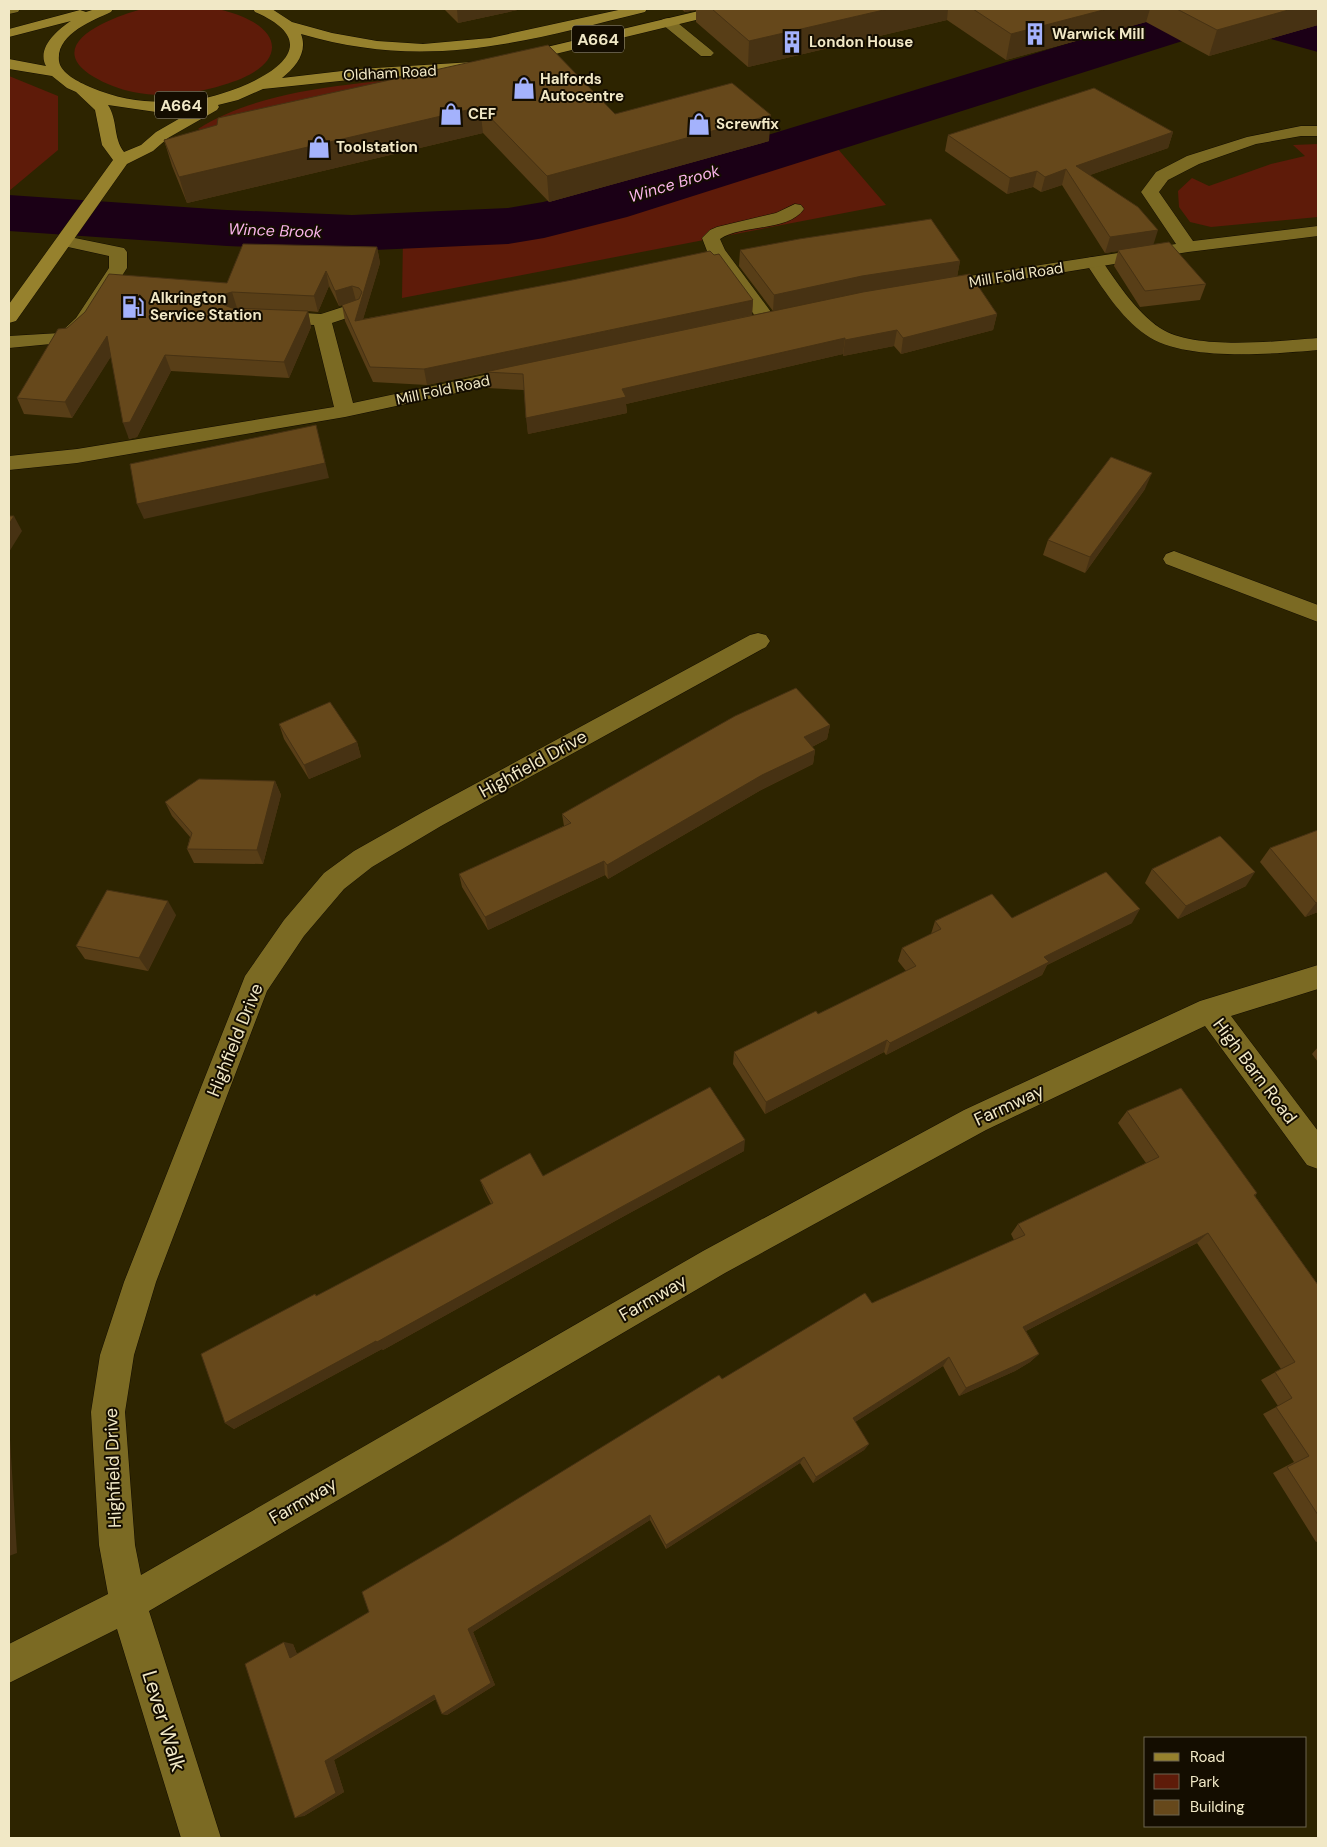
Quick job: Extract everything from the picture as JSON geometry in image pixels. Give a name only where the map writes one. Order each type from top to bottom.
[{"type":"main road","points":[[9,33],[101,9]]},
{"type":"main road","points":[[56,72],[50,55],[52,47],[60,35],[77,22],[106,9]]},
{"type":"main road","name":"A664","points":[[56,72],[102,108],[106,119],[110,145],[121,160],[147,148],[162,135],[187,120],[260,85],[278,74],[290,63],[296,52],[297,41],[294,32],[273,14],[260,9]]},
{"type":"main road","name":"Oldham Road","points":[[288,25],[317,35],[371,45],[440,48],[496,42],[640,9]]},
{"type":"main road","name":"A664","points":[[507,61],[724,9]]},
{"type":"main road","points":[[9,64],[56,72]]},
{"type":"main road","name":"Oldham Road","points":[[260,85],[359,74],[451,69],[486,65]]},
{"type":"main road","name":"A664","points":[[80,90],[119,103],[143,106],[193,104],[241,93]]},
{"type":"main road","points":[[9,317],[121,160]]},
{"type":"street","points":[[9,10],[13,9]]},
{"type":"street","points":[[668,22],[706,53]]},
{"type":"street","points":[[1188,247],[1166,218],[1150,192],[1162,176],[1192,160],[1253,140],[1301,130],[1318,131]]},
{"type":"street","points":[[748,324],[777,318],[716,251],[711,238],[714,234],[783,217],[795,209]]},
{"type":"street","name":"Mill Fold Road","points":[[918,290],[1188,247],[1318,231]]},
{"type":"street","points":[[9,342],[65,338],[83,322],[118,268],[118,252],[65,241]]},
{"type":"street","points":[[1094,262],[1131,314],[1154,333],[1169,340],[1262,348],[1318,344]]},
{"type":"street","points":[[256,317],[322,320],[355,309]]},
{"type":"street","points":[[322,320],[345,411]]},
{"type":"street","name":"Mill Fold Road","points":[[9,463],[76,456],[345,411],[537,370]]},
{"type":"street","points":[[1174,559],[1318,614]]},
{"type":"street","name":"Highfield Drive","points":[[128,1603],[117,1545],[108,1412],[117,1355],[140,1282],[254,985],[294,928],[334,881],[362,859],[432,818],[758,641]]},
{"type":"street","name":"Farmway","points":[[9,1664],[128,1603],[714,1262],[975,1120],[1210,1010],[1318,977]]},
{"type":"street","name":"High Barn Road","points":[[1210,1010],[1318,1155]]},
{"type":"street","name":"Lever Walk","points":[[128,1603],[201,1838]]},
{"type":"green space","points":[[143,9],[216,9],[244,17],[260,26],[269,36],[272,47],[269,58],[260,68],[223,85],[201,91],[167,95],[144,94],[118,88],[94,77],[79,65],[74,53],[78,43],[87,33],[115,18]]},
{"type":"green space","points":[[1178,22],[1307,27],[1318,30],[1318,48],[1226,27],[831,141],[886,205],[402,298],[403,238],[265,235],[254,248],[122,232],[134,218],[347,229],[489,222],[561,210],[615,197],[793,141],[792,135]]},
{"type":"green space","points":[[9,76],[58,96],[58,150],[9,191]]},
{"type":"green space","points":[[438,77],[217,137],[198,129],[223,115],[252,104],[282,96],[378,81]]},
{"type":"green space","points":[[1318,144],[1318,217],[1211,227],[1190,222],[1179,207],[1178,191],[1192,178],[1209,186],[1271,164],[1305,156],[1293,145]]},
{"type":"building","points":[[712,9],[888,9],[749,41]]},
{"type":"building","points":[[973,9],[1107,9],[1011,34]]},
{"type":"building","points":[[1177,9],[1292,9],[1217,30]]},
{"type":"building","points":[[548,45],[615,114],[732,83],[771,115],[547,176],[480,107],[179,177],[164,140],[217,125],[218,118]]},
{"type":"building","points":[[1094,88],[1173,132],[1076,166],[1138,207],[1158,230],[1110,237],[1066,169],[1045,177],[1037,171],[1010,178],[948,135]]},
{"type":"building","points":[[931,219],[960,261],[862,276],[774,295],[740,250],[799,239]]},
{"type":"building","points":[[1169,242],[1206,284],[1145,291],[1118,250]]},
{"type":"building","points":[[243,244],[377,247],[355,321],[572,280],[710,251],[714,255],[719,254],[753,300],[424,369],[370,367],[342,305],[359,299],[362,292],[359,288],[352,286],[335,291],[326,271],[314,296],[232,292],[225,294],[222,299],[224,305],[232,308],[308,311],[284,362],[165,355],[130,422],[123,423],[107,336],[65,402],[17,398],[58,329],[67,328],[85,312],[109,274],[227,283]]},
{"type":"building","points":[[970,274],[997,314],[903,338],[897,330],[845,340],[845,338],[622,389],[626,397],[526,418],[523,374],[485,372],[863,292]]},
{"type":"building","points":[[316,425],[325,463],[137,504],[130,464]]},
{"type":"building","points":[[1111,457],[1152,473],[1090,557],[1048,540]]},
{"type":"building","points":[[9,516],[14,516],[9,524]]},
{"type":"building","points":[[796,688],[830,725],[804,737],[815,750],[762,775],[607,865],[604,861],[485,917],[459,874],[571,823],[562,814],[735,716]]},
{"type":"building","points":[[330,702],[357,742],[304,765],[279,724]]},
{"type":"building","points":[[199,779],[275,781],[257,850],[187,849],[192,833],[165,802]]},
{"type":"building","points":[[1318,830],[1318,902],[1316,903],[1270,848]]},
{"type":"building","points":[[1220,836],[1255,872],[1186,906],[1152,869]]},
{"type":"building","points":[[1106,872],[1140,909],[1044,957],[1049,962],[890,1043],[887,1040],[766,1102],[734,1052],[816,1011],[818,1014],[916,966],[902,948],[941,929],[935,921],[992,894],[1012,918]]},
{"type":"building","points":[[107,890],[168,901],[139,958],[76,946]]},
{"type":"building","points":[[710,1087],[745,1140],[377,1342],[225,1423],[201,1354],[493,1203],[480,1180],[530,1153],[543,1176]]},
{"type":"building","points":[[1181,1088],[1257,1193],[1254,1195],[1318,1285],[1318,1515],[1287,1467],[1309,1456],[1276,1407],[1292,1398],[1275,1372],[1295,1362],[1208,1233],[1023,1327],[1039,1354],[1023,1362],[966,1388],[949,1357],[853,1418],[869,1444],[816,1477],[804,1457],[666,1545],[650,1515],[468,1629],[491,1683],[442,1714],[434,1695],[325,1761],[336,1793],[295,1818],[245,1664],[284,1642],[290,1658],[369,1612],[362,1592],[449,1541],[719,1375],[722,1379],[865,1293],[872,1303],[1025,1235],[1018,1224],[1159,1157],[1127,1111]]},
{"type":"waterway","name":"Wince Brook","points":[[9,213],[227,228],[352,233],[508,226],[544,220],[606,204],[1206,17],[1235,16],[1249,18],[1277,24],[1318,37]]},
{"type":"place","name":"Warwick Mill","points":[[1035,34]]},
{"type":"place","name":"London House","points":[[792,42]]},
{"type":"place","name":"Halfords Autocentre","points":[[524,88]]},
{"type":"place","name":"CEF","points":[[451,114]]},
{"type":"place","name":"Screwfix","points":[[699,124]]},
{"type":"place","name":"Toolstation","points":[[319,147]]},
{"type":"place","name":"Alkrington Service Station","points":[[133,307]]}]
